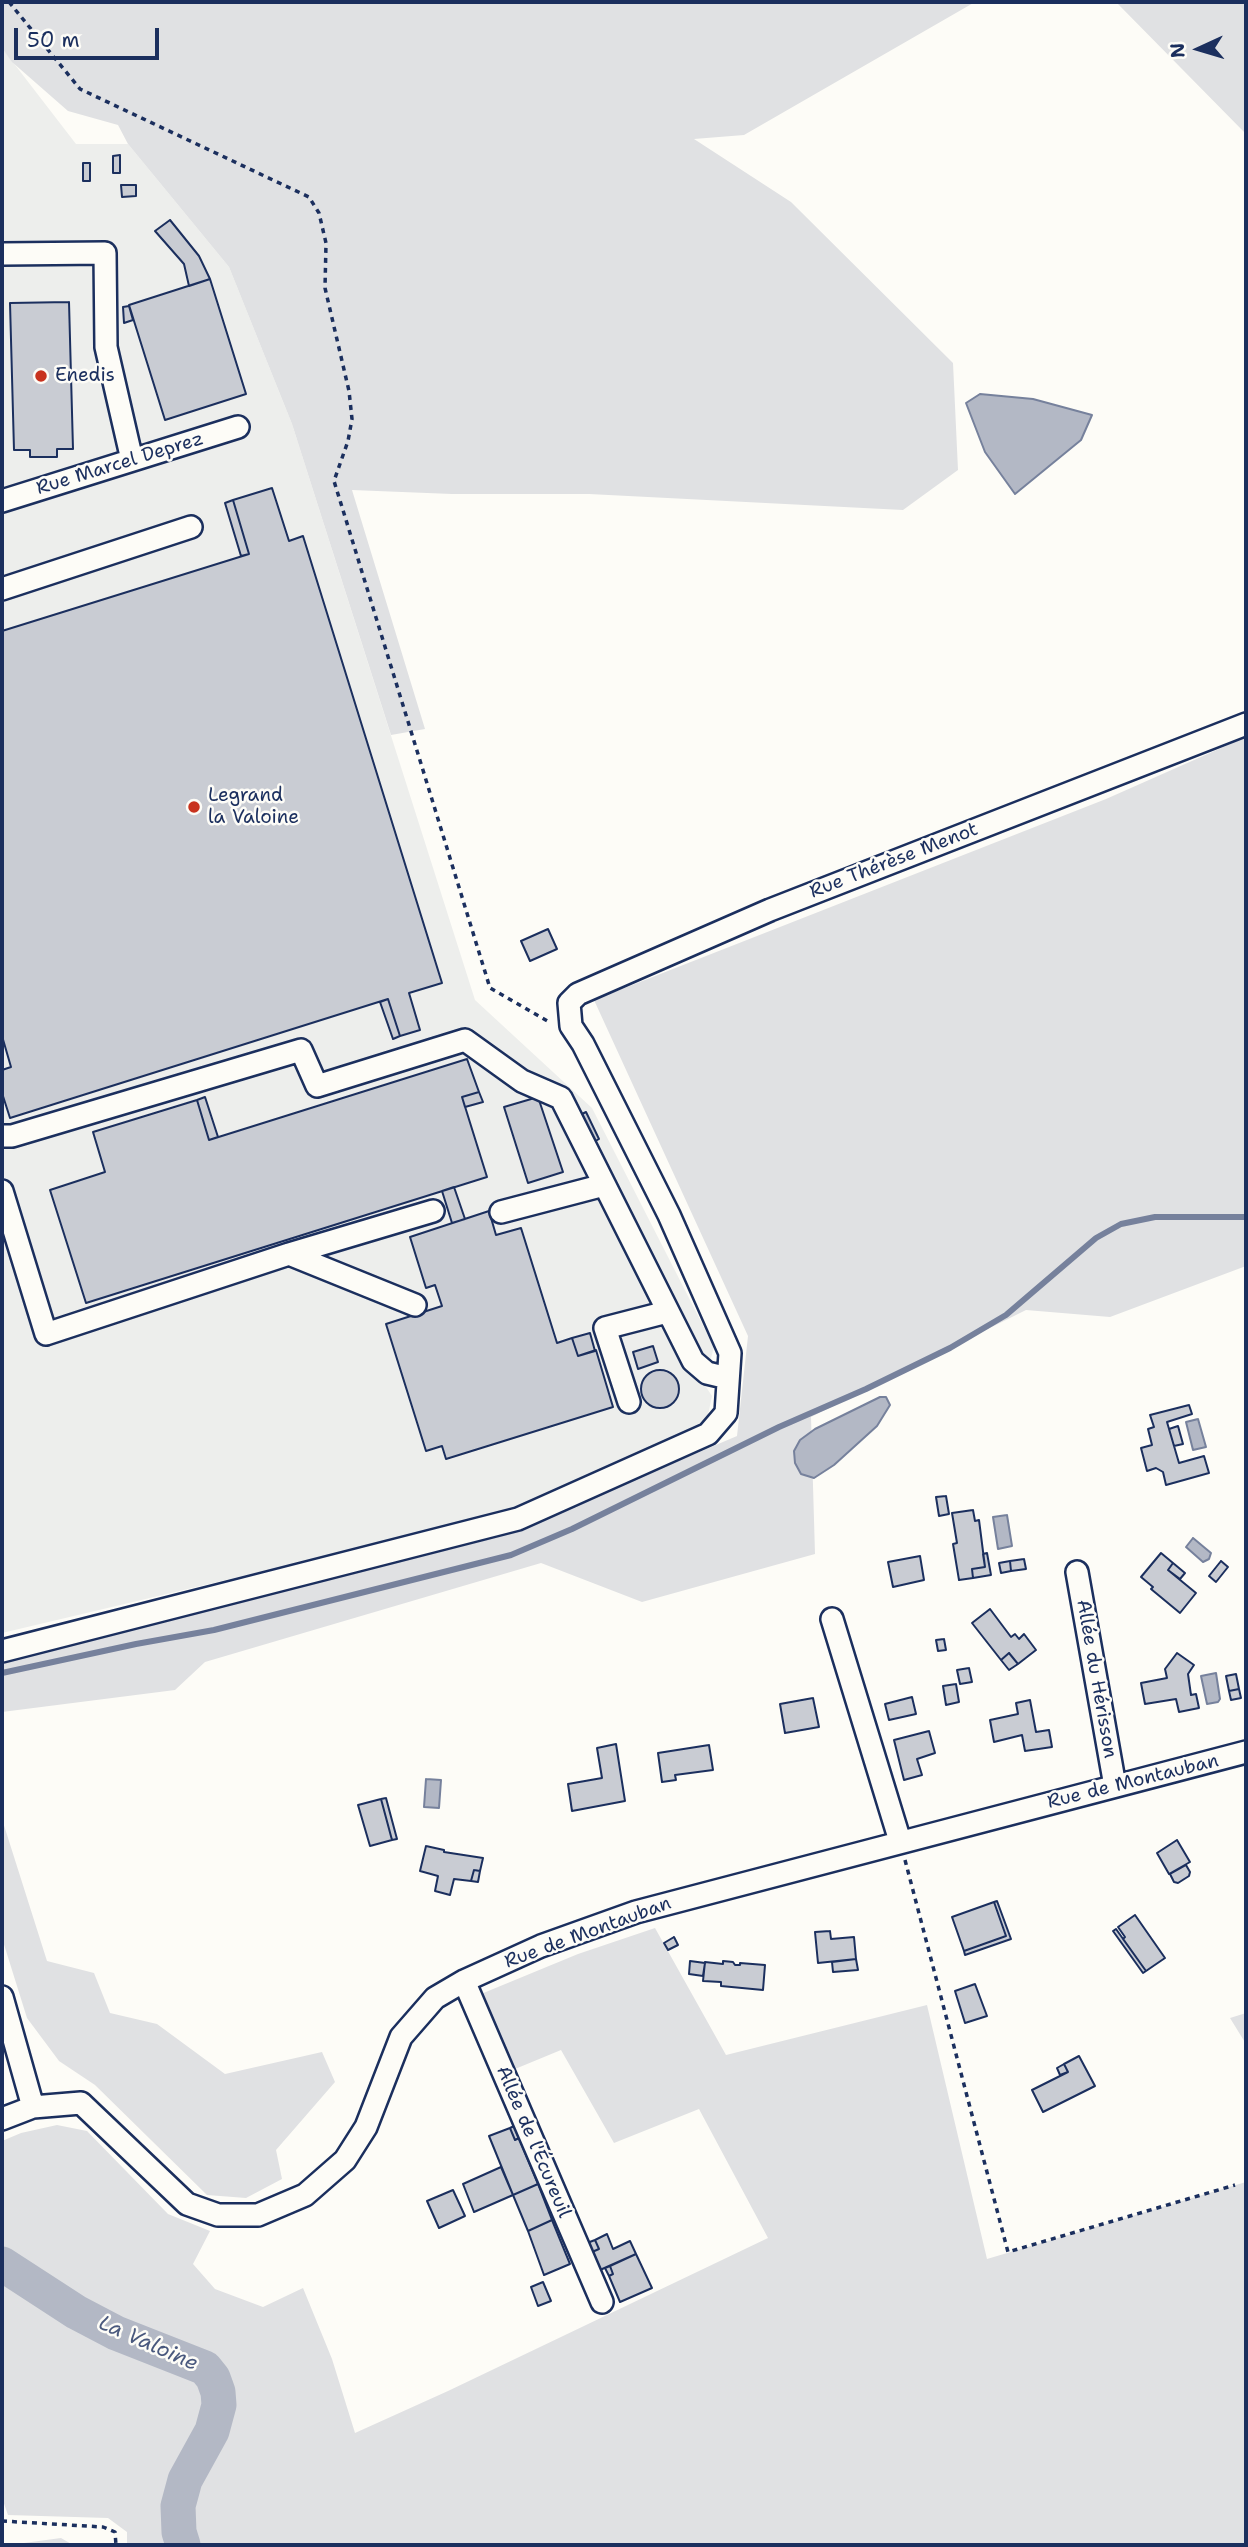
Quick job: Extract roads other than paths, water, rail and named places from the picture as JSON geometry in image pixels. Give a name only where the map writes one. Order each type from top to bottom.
[{"type":"street","points":[[2,254],[104,253],[106,347],[132,460]]},
{"type":"street","name":"Rue Marcel Deprez","points":[[2,501],[238,427]]},
{"type":"street","points":[[2,589],[191,527]]},
{"type":"street","name":"Rue Thérèse Menot","points":[[729,1378],[730,1353],[669,1216],[583,1044],[571,1026],[569,1003],[578,994],[769,910],[1246,724]]},
{"type":"street","points":[[2,1136],[12,1136],[302,1050],[317,1086],[465,1040],[522,1081],[561,1098],[694,1362],[707,1373],[729,1378],[726,1413],[708,1434],[518,1519],[2,1651]]},
{"type":"street","points":[[501,1212],[604,1185]]},
{"type":"street","points":[[2,1191],[46,1334],[289,1254],[433,1211]]},
{"type":"street","points":[[289,1254],[415,1305]]},
{"type":"street","points":[[629,1402],[605,1328],[667,1312]]},
{"type":"street","name":"Allée du Hérisson","points":[[1077,1572],[1115,1786]]},
{"type":"street","points":[[832,1619],[900,1841]]},
{"type":"street","name":"Rue de Montauban","points":[[2,2119],[33,2107],[81,2103],[187,2204],[218,2215],[258,2215],[305,2195],[345,2160],[366,2127],[401,2037],[435,1998],[464,1981],[541,1946],[636,1912],[1246,1752]]},
{"type":"street","name":"Allée de l'Écureuil","points":[[464,1981],[602,2302]]},
{"type":"street","points":[[2,1997],[33,2107]]},
{"type":"waterway","points":[[2,1673],[214,1630],[511,1555],[572,1529],[779,1427],[950,1348],[1006,1315],[1096,1238],[1121,1224],[1155,1217],[1246,1217]]},
{"type":"waterway","name":"La Valoine","points":[[2,2264],[76,2312],[116,2333],[205,2368],[213,2378],[219,2405],[212,2431],[185,2480],[178,2506],[179,2532],[183,2545]]},
{"type":"place","name":"Enedis","points":[[41,376]]},
{"type":"place","name":"Legrand la Valoine","points":[[194,807]]}]
